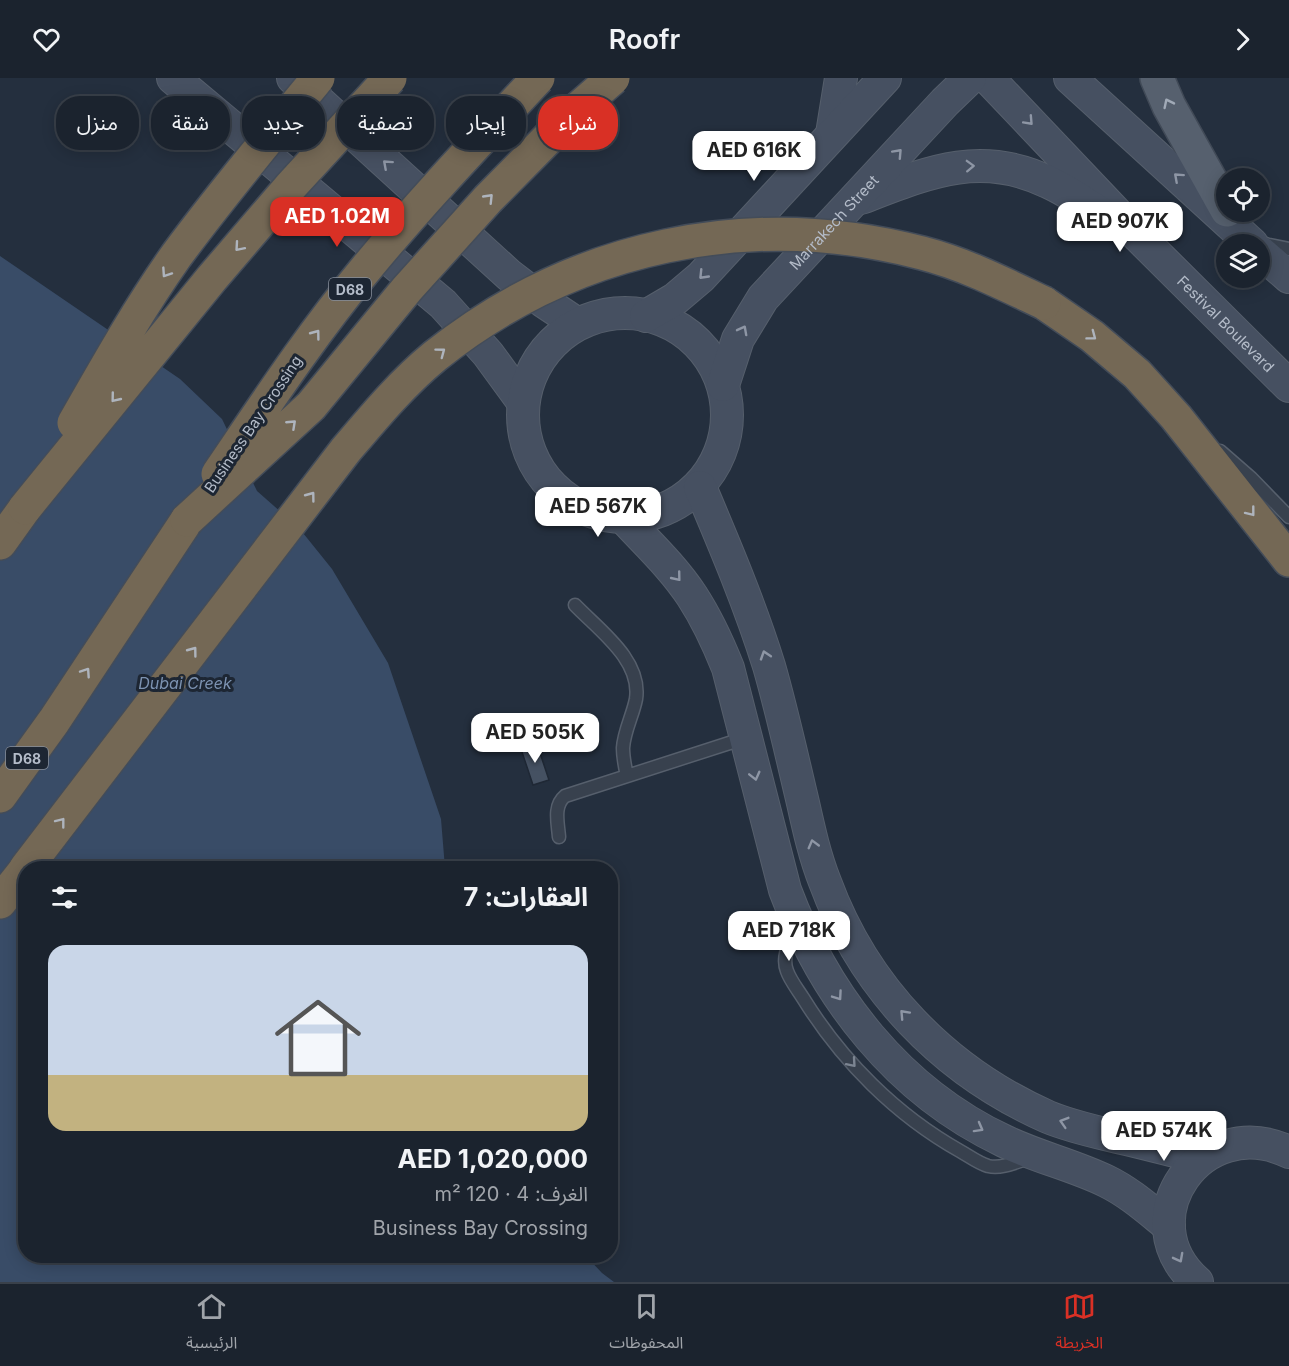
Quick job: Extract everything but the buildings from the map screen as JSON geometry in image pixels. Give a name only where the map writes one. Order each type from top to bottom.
[{"type":"highway","points":[[25,508],[139,312],[177,256],[261,146],[318,78]]},
{"type":"highway","points":[[0,543],[25,508],[212,278],[290,187],[390,78]]},
{"type":"highway","name":"Business Bay Crossing","points":[[0,796],[54,721],[287,372],[364,271],[451,171],[538,78]]},
{"type":"highway","points":[[187,520],[311,406],[407,289],[488,199],[573,113],[613,78]]},
{"type":"highway","points":[[32,861],[345,451],[380,410],[434,357],[486,319],[543,287],[604,262],[666,245],[742,235],[796,234],[861,239],[924,254],[985,275],[1044,303],[1092,336],[1137,374],[1176,417],[1289,560]]},
{"type":"highway","points":[[0,902],[18,879]]},
{"type":"main road","points":[[1157,78],[1169,106],[1242,232]]},
{"type":"street","points":[[172,78],[442,304],[488,354],[523,402]]},
{"type":"street","points":[[293,78],[509,275],[576,323]]},
{"type":"street","points":[[832,134],[841,78]]},
{"type":"street","points":[[646,316],[675,299],[700,278],[885,78]]},
{"type":"street","name":"Marrakech Street","points":[[723,385],[738,339],[763,298],[969,78]]},
{"type":"street","name":"Festival Boulevard","points":[[988,78],[1139,237],[1288,386]]},
{"type":"street","points":[[1070,78],[1289,277]]},
{"type":"street","points":[[854,200],[938,170],[986,165],[1008,168],[1049,182],[1139,237]]},
{"type":"street","points":[[610,314],[646,316],[666,323],[684,334],[714,366],[723,385],[727,407],[727,429],[722,450],[713,470],[700,487],[667,510],[646,516],[624,518],[605,515],[571,499],[544,473],[534,457],[523,421],[523,402],[527,382],[534,364],[545,348],[559,334],[576,323],[610,314]]},
{"type":"street","points":[[700,487],[744,594],[769,666],[824,881],[851,940],[876,980],[925,1037],[984,1083],[1016,1102],[1050,1118],[1083,1128],[1202,1158]]},
{"type":"street","points":[[624,518],[676,574],[706,618],[728,668],[775,856],[797,923],[833,990],[855,1021],[880,1050],[929,1094],[969,1122],[1037,1156],[1107,1182],[1137,1200],[1169,1226]]},
{"type":"street","points":[[1197,1282],[1179,1261],[1172,1244],[1169,1226],[1171,1206],[1177,1188],[1187,1171],[1202,1158],[1219,1148],[1237,1143],[1256,1142],[1289,1152]]},
{"type":"lane","points":[[1242,232],[1289,249]]},
{"type":"lane","points":[[1176,417],[1245,473],[1289,517]]},
{"type":"lane","points":[[575,605],[632,666],[636,699],[623,749],[627,776]]},
{"type":"lane","points":[[559,837],[557,810],[561,800],[570,794],[746,738]]},
{"type":"water","name":"Dubai Creek","points":[[0,256],[180,379],[222,419],[257,491],[299,528],[332,569],[388,663],[441,819],[444,861],[18,861],[18,1263],[593,1263],[614,1282],[0,1282]]}]
